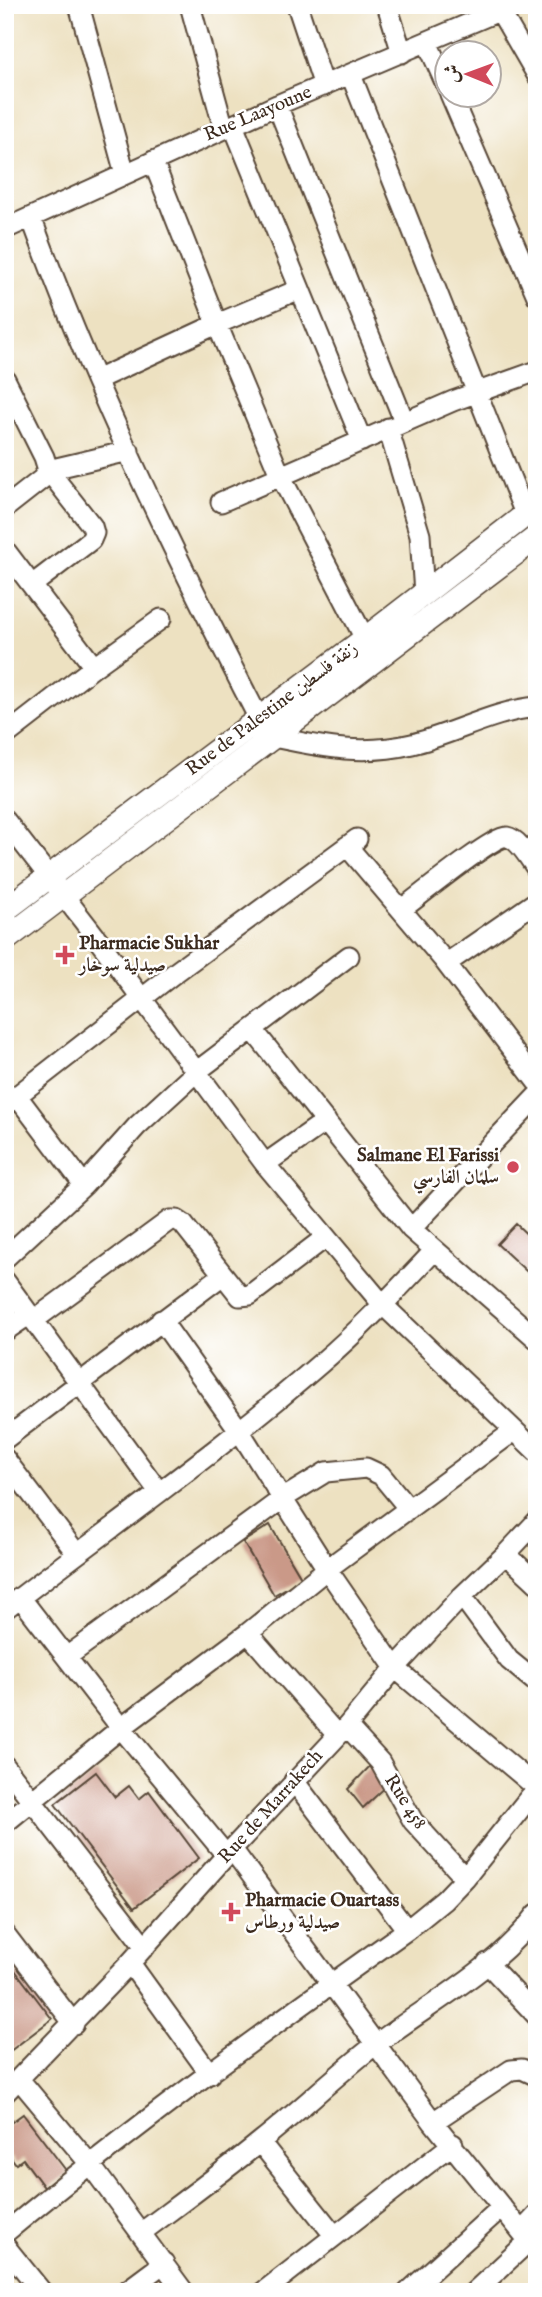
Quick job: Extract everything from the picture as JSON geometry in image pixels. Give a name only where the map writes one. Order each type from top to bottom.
[{"type":"main road","name":"Rue de Palestine زنقة فلسطين","points":[[5,940],[64,896],[266,728],[365,639],[531,510]]},
{"type":"main road","name":"Rue de Palestine زنقة فلسطين","points":[[5,910],[537,537]]},
{"type":"street","points":[[79,5],[125,174]]},
{"type":"street","points":[[190,5],[229,127],[300,289],[362,441]]},
{"type":"street","points":[[297,5],[324,86]]},
{"type":"street","points":[[387,5],[402,53]]},
{"type":"street","points":[[507,8],[537,75]]},
{"type":"street","name":"Rue Laayoune","points":[[5,229],[277,105],[507,8]]},
{"type":"street","points":[[427,42],[434,58]]},
{"type":"street","points":[[351,75],[478,391],[531,510]]},
{"type":"street","points":[[277,105],[396,424],[419,535],[424,594]]},
{"type":"street","points":[[456,108],[537,296]]},
{"type":"street","points":[[153,161],[280,475],[365,639]]},
{"type":"street","points":[[31,217],[96,380],[187,579],[266,728],[353,751],[374,751],[413,744],[506,713],[537,707]]},
{"type":"street","points":[[96,380],[300,289]]},
{"type":"street","points":[[221,502],[396,424],[537,371]]},
{"type":"street","points":[[5,380],[48,470],[92,526],[94,533],[91,540],[32,586]]},
{"type":"street","points":[[5,508],[41,479],[48,470],[129,450]]},
{"type":"street","points":[[5,550],[94,667]]},
{"type":"street","points":[[5,736],[161,619]]},
{"type":"street","points":[[5,820],[265,1164],[383,1305],[537,1452]]},
{"type":"street","points":[[402,909],[502,837],[509,837],[519,845],[537,869]]},
{"type":"street","points":[[84,1185],[11,1101],[142,999],[352,843],[537,1082]]},
{"type":"street","points":[[447,963],[537,901]]},
{"type":"street","points":[[5,1258],[84,1185],[137,1126],[197,1072],[349,956]]},
{"type":"street","points":[[253,1030],[411,1229],[537,1339]]},
{"type":"street","points":[[411,1229],[537,1096]]},
{"type":"street","points":[[265,1164],[326,1121]]},
{"type":"street","points":[[5,1331],[32,1317],[170,1220],[183,1224],[240,1296],[246,1296],[326,1237]]},
{"type":"street","points":[[435,1250],[383,1305],[322,1362],[239,1430],[13,1603],[68,1656],[121,1728],[229,1852],[433,2122],[529,2241]]},
{"type":"street","points":[[5,1438],[223,1275]]},
{"type":"street","points":[[5,1281],[159,1492]]},
{"type":"street","points":[[5,2233],[89,2163],[444,1900],[465,1878],[537,1788],[395,1668],[327,1569],[239,1430],[161,1320]]},
{"type":"street","points":[[5,1823],[121,1728],[248,1633],[327,1569],[514,1431]]},
{"type":"street","points":[[5,1459],[77,1554]]},
{"type":"street","points":[[68,1656],[282,1499],[326,1472],[366,1468],[381,1475],[409,1508]]},
{"type":"street","name":"Rue de Marrakech","points":[[12,2086],[145,1947],[395,1668],[537,1521]]},
{"type":"street","points":[[506,1554],[537,1583]]},
{"type":"street","points":[[462,1596],[509,1660],[537,1684]]},
{"type":"street","name":"Rue 458","points":[[248,1633],[342,1730],[380,1762],[413,1821],[465,1878]]},
{"type":"street","points":[[5,1766],[145,1947]]},
{"type":"street","points":[[295,1781],[407,1930]]},
{"type":"street","points":[[142,2232],[260,2142],[376,2044],[432,2007],[487,1963],[537,1914]]},
{"type":"street","points":[[7,1938],[74,2024]]},
{"type":"street","points":[[130,1963],[210,2074]]},
{"type":"street","points":[[487,1963],[537,2016]]},
{"type":"street","points":[[433,2122],[511,2070],[522,2069],[537,2076]]},
{"type":"street","points":[[12,2086],[89,2163],[184,2292]]},
{"type":"street","points":[[260,2142],[334,2235]]},
{"type":"street","points":[[263,2292],[453,2144]]},
{"type":"street","points":[[408,2292],[502,2207]]},
{"type":"street","points":[[474,2292],[529,2241],[537,2215]]},
{"type":"street","points":[[5,2246],[42,2292]]},
{"type":"street","points":[[125,2292],[164,2263]]},
{"type":"building","points":[[516,1224],[537,1244],[537,1281],[497,1244]]},
{"type":"building","points":[[270,1525],[302,1579],[274,1595],[243,1542]]},
{"type":"building","points":[[373,1763],[390,1783],[363,1808],[348,1789]]},
{"type":"building","points":[[96,1772],[115,1797],[129,1786],[139,1799],[149,1791],[199,1858],[134,1908],[55,1804]]},
{"type":"building","points":[[5,1957],[52,2019],[5,2055]]},
{"type":"building","points":[[23,2114],[68,2173],[46,2190],[23,2159],[16,2164],[5,2149],[5,2127]]},
{"type":"place","name":"Pharmacie Sukhar صيدلية سوخار","points":[[65,955]]},
{"type":"place","name":"Salmane El Farissi سلمان الفارسي","points":[[513,1167]]},
{"type":"place","name":"Pharmacie Ouartass صيدلية ورطاس","points":[[231,1912]]}]
